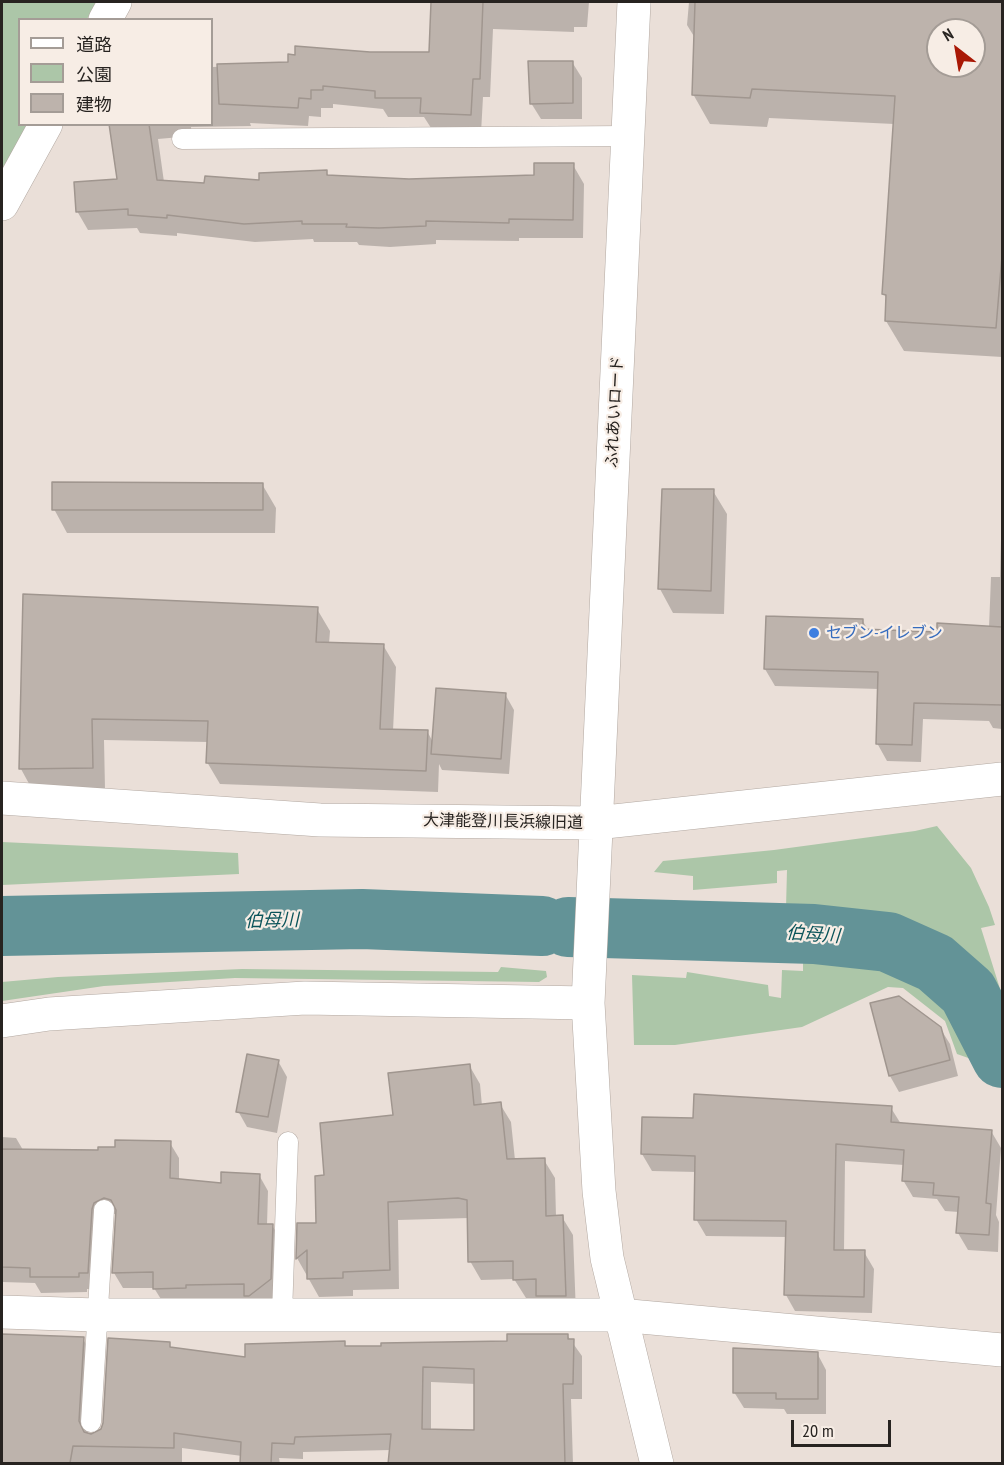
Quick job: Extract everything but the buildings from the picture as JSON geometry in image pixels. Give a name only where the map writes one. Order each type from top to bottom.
[{"type":"street","points":[[106,18],[115,2]]},
{"type":"street","name":"ふれあいロード","points":[[634,2],[589,991],[599,1191],[607,1258],[657,1464]]},
{"type":"street","points":[[2,204],[45,126]]},
{"type":"street","name":"大津能登川長浜線旧道","points":[[2,798],[320,820],[597,823],[930,789],[1002,779]]},
{"type":"street","points":[[2,1021],[61,1013],[305,998],[589,991]]},
{"type":"street","points":[[2,1312],[96,1315],[619,1315],[1002,1350]]},
{"type":"lane","points":[[182,139],[628,136]]},
{"type":"lane","points":[[282,1314],[288,1142]]},
{"type":"lane","points":[[91,1422],[104,1210]]},
{"type":"green space","points":[[2,2],[97,2],[88,18],[18,18],[18,126],[27,126],[2,171]]},
{"type":"green space","points":[[937,826],[971,868],[989,907],[995,925],[981,928],[1001,992],[986,970],[963,950],[922,926],[875,914],[786,908],[787,870],[777,871],[777,883],[693,890],[693,876],[654,872],[663,861],[774,850]]},
{"type":"green space","points":[[2,842],[238,853],[239,874],[2,885]]},
{"type":"green space","points":[[803,961],[882,967],[912,978],[932,990],[948,1006],[978,1057],[974,1060],[957,1054],[945,1021],[903,988],[888,987],[802,1027],[675,1045],[634,1045],[632,975],[686,978],[687,972],[768,985],[769,996],[781,998],[782,970],[803,971]]},
{"type":"green space","points":[[501,967],[546,971],[547,977],[539,982],[235,978],[104,986],[2,1001],[2,982],[58,977],[242,969],[498,972]]},
{"type":"waterway","name":"伯母川","points":[[2,926],[362,919],[542,926]]},
{"type":"waterway","name":"伯母川","points":[[568,927],[814,934],[888,942],[935,963],[968,992],[1002,1058]]},
{"type":"place","name":"セブン-イレブン","points":[[814,633]]}]
